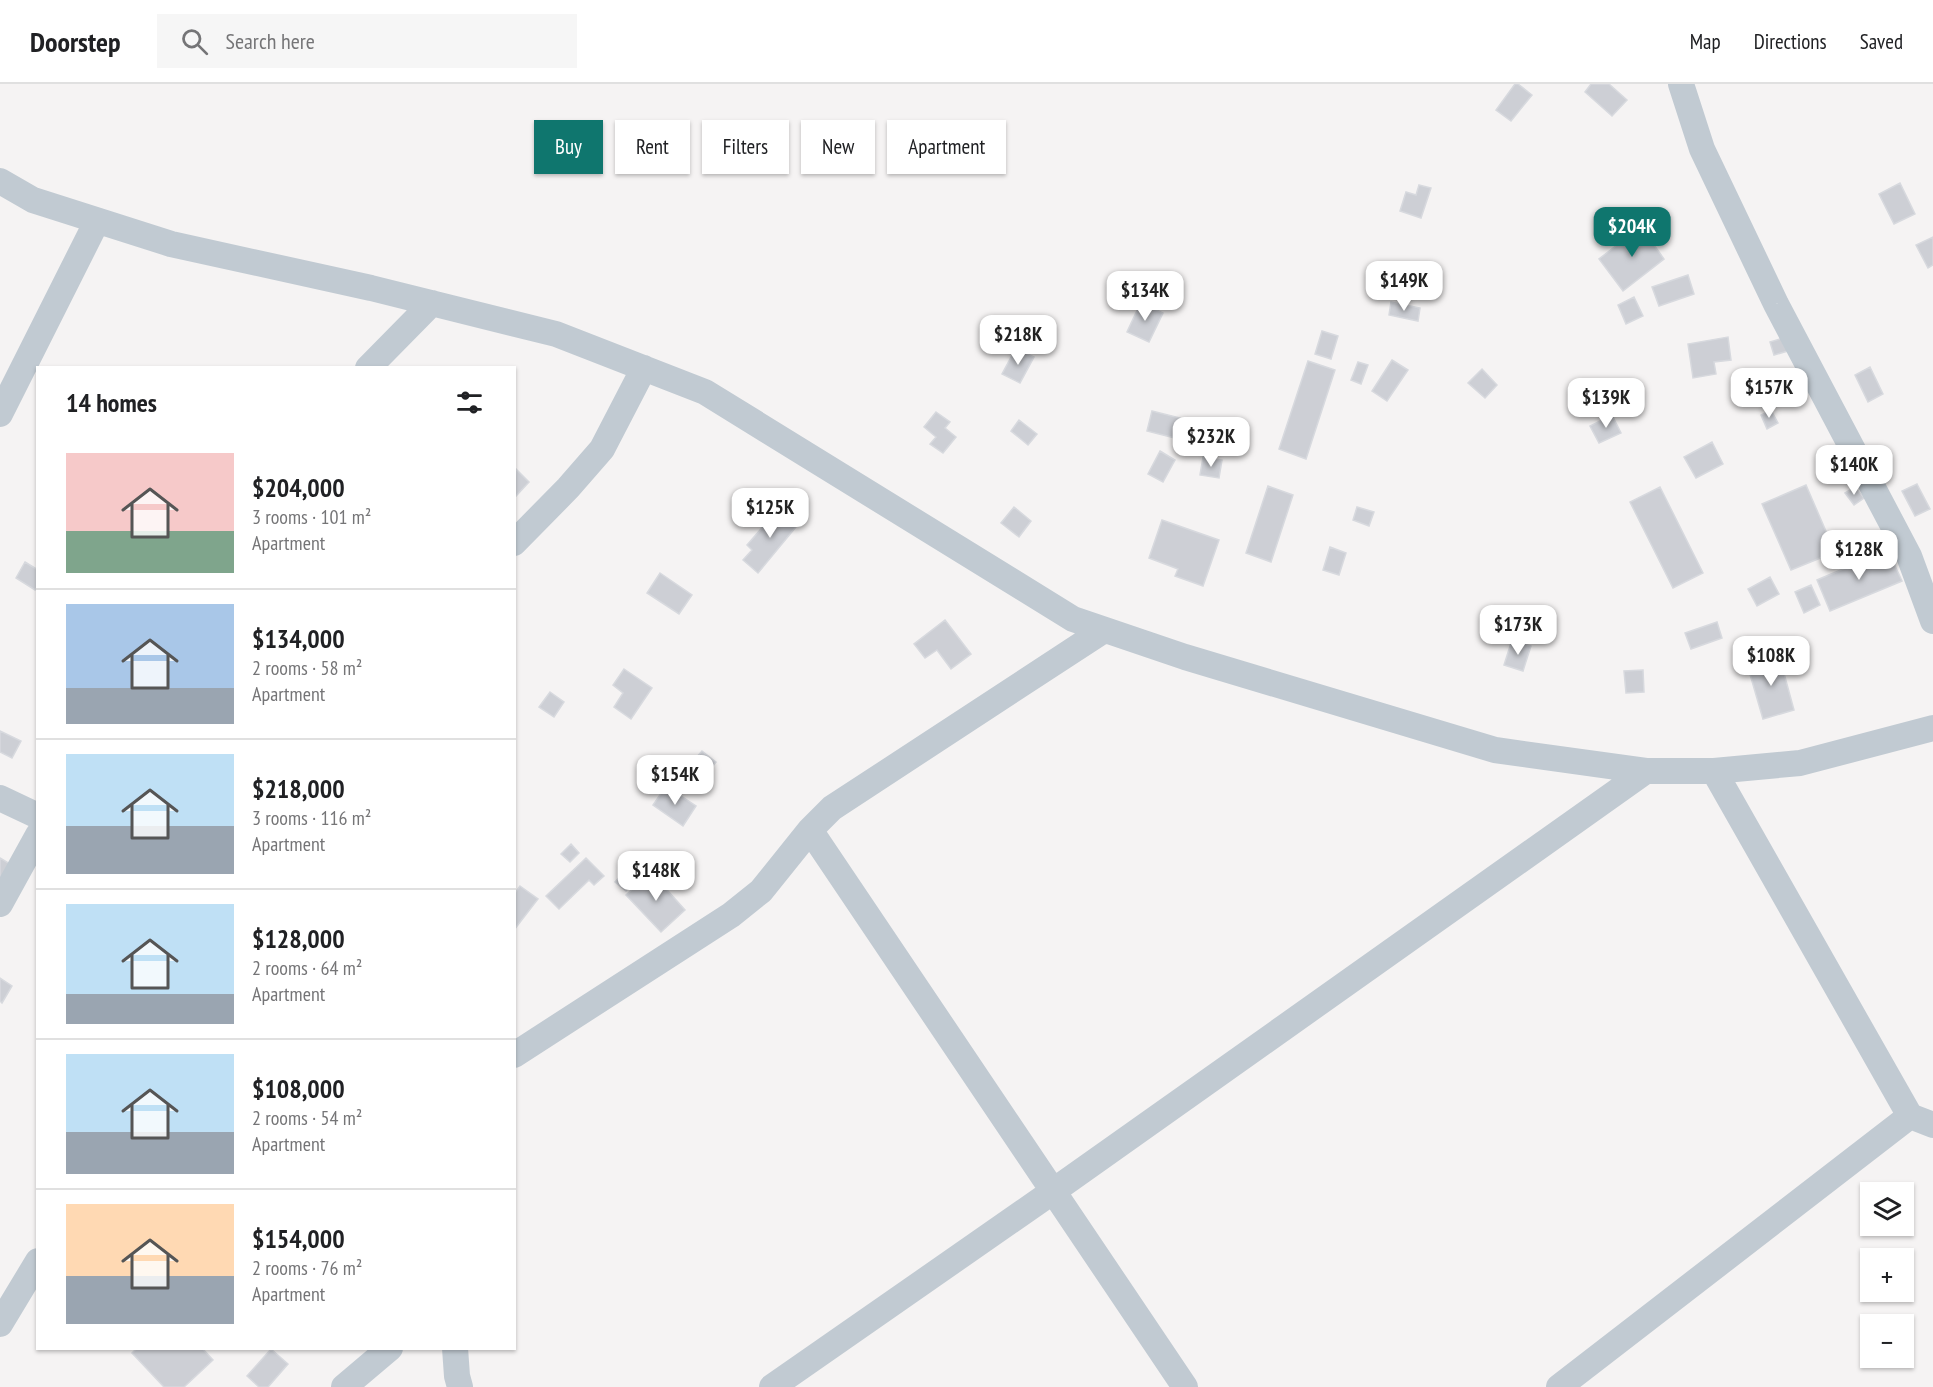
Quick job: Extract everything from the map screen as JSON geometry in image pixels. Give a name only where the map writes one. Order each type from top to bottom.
[{"type":"street","points":[[1681,84],[1702,149],[1781,314],[1909,556],[1933,621]]},
{"type":"street","points":[[0,181],[33,200],[171,244],[432,303],[556,334],[705,392],[1073,619],[1185,657],[1495,750],[1646,771],[1714,771],[1800,763],[1933,728]]},
{"type":"street","points":[[0,414],[97,221]]},
{"type":"street","points":[[370,366],[432,303]]},
{"type":"street","points":[[516,541],[568,488],[602,449],[644,368]]},
{"type":"street","points":[[516,1054],[731,915],[761,891],[810,830],[832,808],[1104,630]]},
{"type":"street","points":[[772,1387],[1052,1192],[1646,771]]},
{"type":"street","points":[[1559,1387],[1921,1121],[1714,771]]},
{"type":"street","points":[[0,798],[36,815]]},
{"type":"street","points":[[810,830],[1185,1387]]},
{"type":"street","points":[[0,904],[36,839]]},
{"type":"street","points":[[0,1324],[36,1264]]},
{"type":"street","points":[[344,1387],[388,1350]]},
{"type":"street","points":[[455,1350],[456,1376],[460,1387]]},
{"type":"building","points":[[1515,84],[1532,95],[1511,121],[1496,110]]},
{"type":"building","points":[[1591,84],[1609,84],[1627,100],[1612,116],[1585,92]]},
{"type":"building","points":[[1900,183],[1915,214],[1894,224],[1879,194]]},
{"type":"building","points":[[1419,185],[1431,188],[1421,218],[1400,211],[1406,192],[1416,195]]},
{"type":"building","points":[[1640,227],[1644,233],[1650,229],[1659,241],[1654,245],[1664,259],[1623,291],[1599,259]]},
{"type":"building","points":[[1933,237],[1933,265],[1928,268],[1916,245]]},
{"type":"building","points":[[1688,275],[1694,294],[1659,306],[1652,287]]},
{"type":"building","points":[[1634,297],[1643,316],[1626,324],[1618,305]]},
{"type":"building","points":[[1141,302],[1163,313],[1149,342],[1127,332]]},
{"type":"building","points":[[1391,302],[1420,308],[1418,321],[1389,315]]},
{"type":"building","points":[[1322,331],[1338,336],[1331,359],[1315,354]]},
{"type":"building","points":[[1728,337],[1731,360],[1714,362],[1716,374],[1693,378],[1688,344]]},
{"type":"building","points":[[1783,338],[1788,351],[1774,355],[1770,342]]},
{"type":"building","points":[[1016,348],[1034,357],[1020,383],[1002,374]]},
{"type":"building","points":[[1392,360],[1408,370],[1387,401],[1372,391]]},
{"type":"building","points":[[1308,361],[1335,370],[1306,459],[1279,449]]},
{"type":"building","points":[[1358,362],[1368,365],[1361,384],[1351,380]]},
{"type":"building","points":[[1870,367],[1883,394],[1868,402],[1855,375]]},
{"type":"building","points":[[1482,369],[1497,385],[1485,398],[1468,383]]},
{"type":"building","points":[[1771,410],[1778,423],[1767,429],[1761,415]]},
{"type":"building","points":[[1152,411],[1180,418],[1175,438],[1147,431]]},
{"type":"building","points":[[936,412],[950,422],[945,428],[956,437],[943,453],[930,444],[936,437],[924,427]]},
{"type":"building","points":[[1612,415],[1621,433],[1599,443],[1590,426]]},
{"type":"building","points":[[1019,420],[1037,434],[1028,445],[1011,431]]},
{"type":"building","points":[[1712,442],[1723,464],[1696,478],[1684,457]]},
{"type":"building","points":[[1160,451],[1175,460],[1163,482],[1148,474]]},
{"type":"building","points":[[1203,457],[1222,460],[1219,478],[1200,475]]},
{"type":"building","points":[[516,469],[529,482],[516,496]]},
{"type":"building","points":[[1917,484],[1930,509],[1915,516],[1902,491]]},
{"type":"building","points":[[1806,485],[1835,552],[1791,570],[1762,504]]},
{"type":"building","points":[[1268,486],[1293,495],[1271,562],[1246,553]]},
{"type":"building","points":[[1660,487],[1703,573],[1673,588],[1630,502]]},
{"type":"building","points":[[1855,487],[1864,498],[1854,505],[1845,493]]},
{"type":"building","points":[[781,506],[800,522],[758,573],[743,560],[752,550],[747,545]]},
{"type":"building","points":[[1014,507],[1031,521],[1019,537],[1001,523]]},
{"type":"building","points":[[1357,507],[1374,512],[1369,526],[1353,520]]},
{"type":"building","points":[[1162,520],[1219,540],[1203,586],[1175,576],[1178,569],[1149,558]]},
{"type":"building","points":[[1330,547],[1346,553],[1339,575],[1323,570]]},
{"type":"building","points":[[1888,550],[1902,581],[1830,611],[1817,580]]},
{"type":"building","points":[[25,562],[36,569],[36,589],[35,590],[16,578]]},
{"type":"building","points":[[660,573],[692,595],[679,614],[647,593]]},
{"type":"building","points":[[1770,577],[1779,594],[1757,606],[1748,589]]},
{"type":"building","points":[[1811,585],[1820,605],[1804,613],[1795,592]]},
{"type":"building","points":[[945,620],[971,654],[951,669],[937,650],[925,658],[914,644]]},
{"type":"building","points":[[1717,622],[1722,638],[1691,649],[1685,633]]},
{"type":"building","points":[[1512,640],[1531,646],[1523,671],[1504,665]]},
{"type":"building","points":[[1779,655],[1794,710],[1763,719],[1747,664]]},
{"type":"building","points":[[624,669],[652,688],[631,719],[614,707],[623,693],[613,685]]},
{"type":"building","points":[[1643,670],[1644,692],[1626,693],[1624,671]]},
{"type":"building","points":[[550,692],[564,702],[554,717],[539,707]]},
{"type":"building","points":[[0,731],[21,741],[12,758],[0,752]]},
{"type":"building","points":[[702,751],[716,762],[697,786],[682,774]]},
{"type":"building","points":[[666,786],[696,806],[683,826],[653,805]]},
{"type":"building","points":[[571,844],[579,853],[570,862],[561,854]]},
{"type":"building","points":[[0,858],[10,864],[0,881]]},
{"type":"building","points":[[586,858],[604,876],[594,885],[589,880],[559,909],[546,896]]},
{"type":"building","points":[[630,865],[640,874],[626,891],[615,882]]},
{"type":"building","points":[[651,872],[685,910],[661,932],[626,895]]},
{"type":"building","points":[[520,886],[538,899],[516,927],[516,891]]},
{"type":"building","points":[[0,978],[12,986],[2,1003],[0,1001]]},
{"type":"building","points":[[135,1350],[204,1350],[213,1360],[184,1387],[164,1387],[132,1353]]},
{"type":"building","points":[[270,1350],[288,1364],[268,1387],[259,1387],[247,1376]]}]
